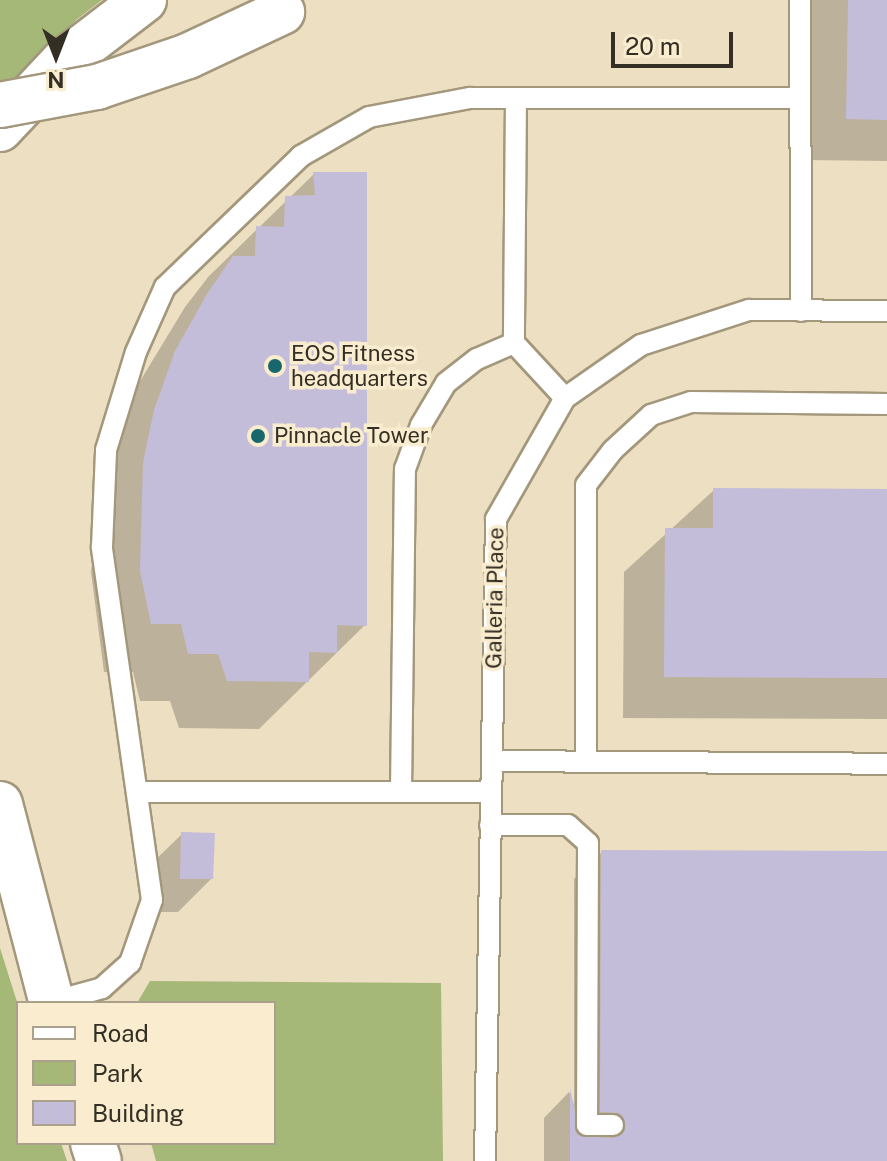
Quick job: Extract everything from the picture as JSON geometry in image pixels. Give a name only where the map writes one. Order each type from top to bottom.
[{"type":"main road","points":[[0,129],[63,62],[144,0]]},
{"type":"main road","points":[[0,105],[97,87],[188,56],[292,6]]},
{"type":"main road","points":[[0,804],[51,1001]]},
{"type":"lane","points":[[800,0],[801,311]]},
{"type":"lane","points":[[59,1001],[102,988],[130,963],[152,900],[102,547],[106,450],[136,352],[165,287],[301,156],[369,117],[470,98],[800,98]]},
{"type":"lane","points":[[516,98],[514,343],[565,398]]},
{"type":"lane","name":"Galleria Place","points":[[485,1161],[496,519],[565,398],[641,345],[749,310],[887,311]]},
{"type":"lane","points":[[401,792],[405,469],[421,425],[446,383],[477,359],[514,343]]},
{"type":"lane","points":[[586,761],[586,485],[613,450],[651,415],[691,402],[887,404]]},
{"type":"lane","points":[[492,761],[887,764]]},
{"type":"lane","points":[[139,792],[491,792]]},
{"type":"lane","points":[[490,825],[568,825],[588,843],[587,1125],[613,1125]]},
{"type":"green space","points":[[0,0],[102,0],[76,20],[0,109]]},
{"type":"green space","points":[[0,948],[17,1001],[16,1145],[62,1145],[67,1161],[0,1161]]},
{"type":"green space","points":[[150,981],[441,983],[443,1161],[156,1161],[152,1145],[276,1145],[276,1001],[138,1001]]},
{"type":"building","points":[[848,0],[887,0],[887,120],[846,119]]},
{"type":"building","name":"Pinnacle Tower","points":[[313,172],[367,172],[367,626],[337,625],[337,653],[309,652],[309,682],[227,681],[218,654],[188,654],[181,624],[151,624],[140,571],[143,462],[154,410],[175,351],[207,294],[233,256],[255,256],[256,226],[284,227],[285,196],[315,195]]},
{"type":"building","points":[[713,488],[887,489],[887,678],[664,677],[665,528],[713,528]]},
{"type":"building","points":[[181,832],[215,833],[213,879],[180,879]]},
{"type":"building","points":[[601,850],[887,851],[887,1161],[570,1161],[570,1088],[580,1136],[614,1138],[626,1126],[619,1113],[600,1112]]},
{"type":"place","name":"EOS Fitness headquarters","points":[[275,366]]},
{"type":"place","name":"Pinnacle Tower","points":[[258,436]]}]
